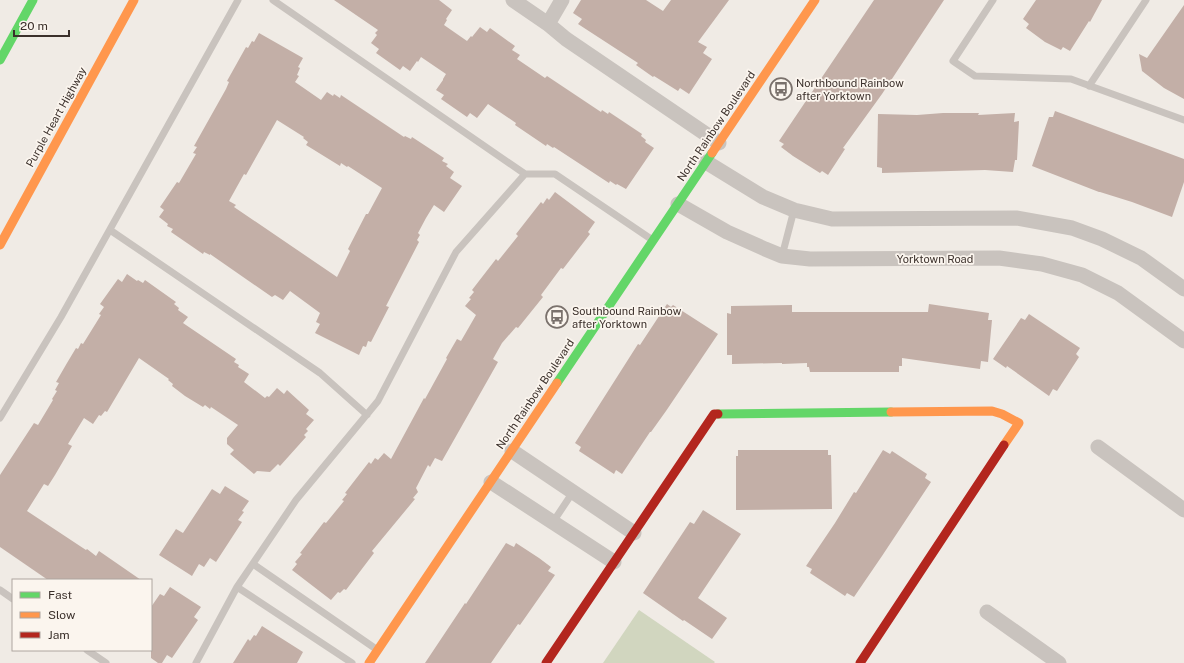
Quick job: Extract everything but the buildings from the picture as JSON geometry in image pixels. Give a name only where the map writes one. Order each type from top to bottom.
[{"type":"main road","points":[[0,60],[33,0]]},
{"type":"main road","name":"Purple Heart Highway","points":[[0,245],[134,0]]},
{"type":"main road","name":"North Rainbow Boulevard","points":[[369,663],[815,0]]},
{"type":"main road","points":[[546,663],[714,414],[992,411],[1002,414],[1019,423],[860,663]]},
{"type":"street","points":[[513,0],[548,24],[566,39],[719,143]]},
{"type":"street","points":[[548,24],[562,0]]},
{"type":"street","points":[[706,162],[763,197],[794,210],[832,218],[1016,218],[1072,228],[1141,258],[1184,288]]},
{"type":"street","name":"Yorktown Road","points":[[678,204],[727,232],[782,256],[810,259],[999,258],[1042,264],[1082,275],[1118,293],[1184,341]]},
{"type":"street","points":[[1098,447],[1184,510]]},
{"type":"street","points":[[512,451],[634,533]]},
{"type":"street","points":[[491,482],[614,562]]},
{"type":"street","points":[[987,612],[1059,663]]},
{"type":"lane","points":[[0,418],[61,317],[238,0]]},
{"type":"lane","points":[[273,0],[525,174],[555,174],[653,240]]},
{"type":"lane","points":[[993,0],[953,61],[975,76],[1071,79],[1184,120]]},
{"type":"lane","points":[[1089,86],[1146,0]]},
{"type":"lane","points":[[196,663],[237,587],[296,500],[378,401],[456,252],[525,174]]},
{"type":"lane","points":[[782,256],[794,210]]},
{"type":"lane","points":[[110,230],[320,373],[367,415]]},
{"type":"lane","points":[[553,522],[573,492]]},
{"type":"lane","points":[[253,564],[378,650]]},
{"type":"lane","points":[[237,587],[352,663]]},
{"type":"lane","points":[[0,590],[12,598]]},
{"type":"lane","points":[[88,651],[106,663]]},
{"type":"green space","points":[[639,610],[715,662],[603,663]]},
{"type":"traffic: fast","points":[[0,60],[33,0]]},
{"type":"traffic: fast","points":[[557,383],[712,153]]},
{"type":"traffic: fast","points":[[718,414],[891,412]]},
{"type":"traffic: slow","points":[[0,245],[134,0]]},
{"type":"traffic: slow","points":[[712,153],[815,0]]},
{"type":"traffic: slow","points":[[369,663],[557,383]]},
{"type":"traffic: slow","points":[[891,412],[992,411],[1002,414],[1019,423],[1004,445]]},
{"type":"traffic: jam","points":[[546,663],[714,414],[718,414]]},
{"type":"traffic: jam","points":[[860,663],[1004,445]]},
{"type":"place","name":"Northbound Rainbow after Yorktown","points":[[781,89]]},
{"type":"place","name":"Southbound Rainbow after Yorktown","points":[[557,317]]}]
